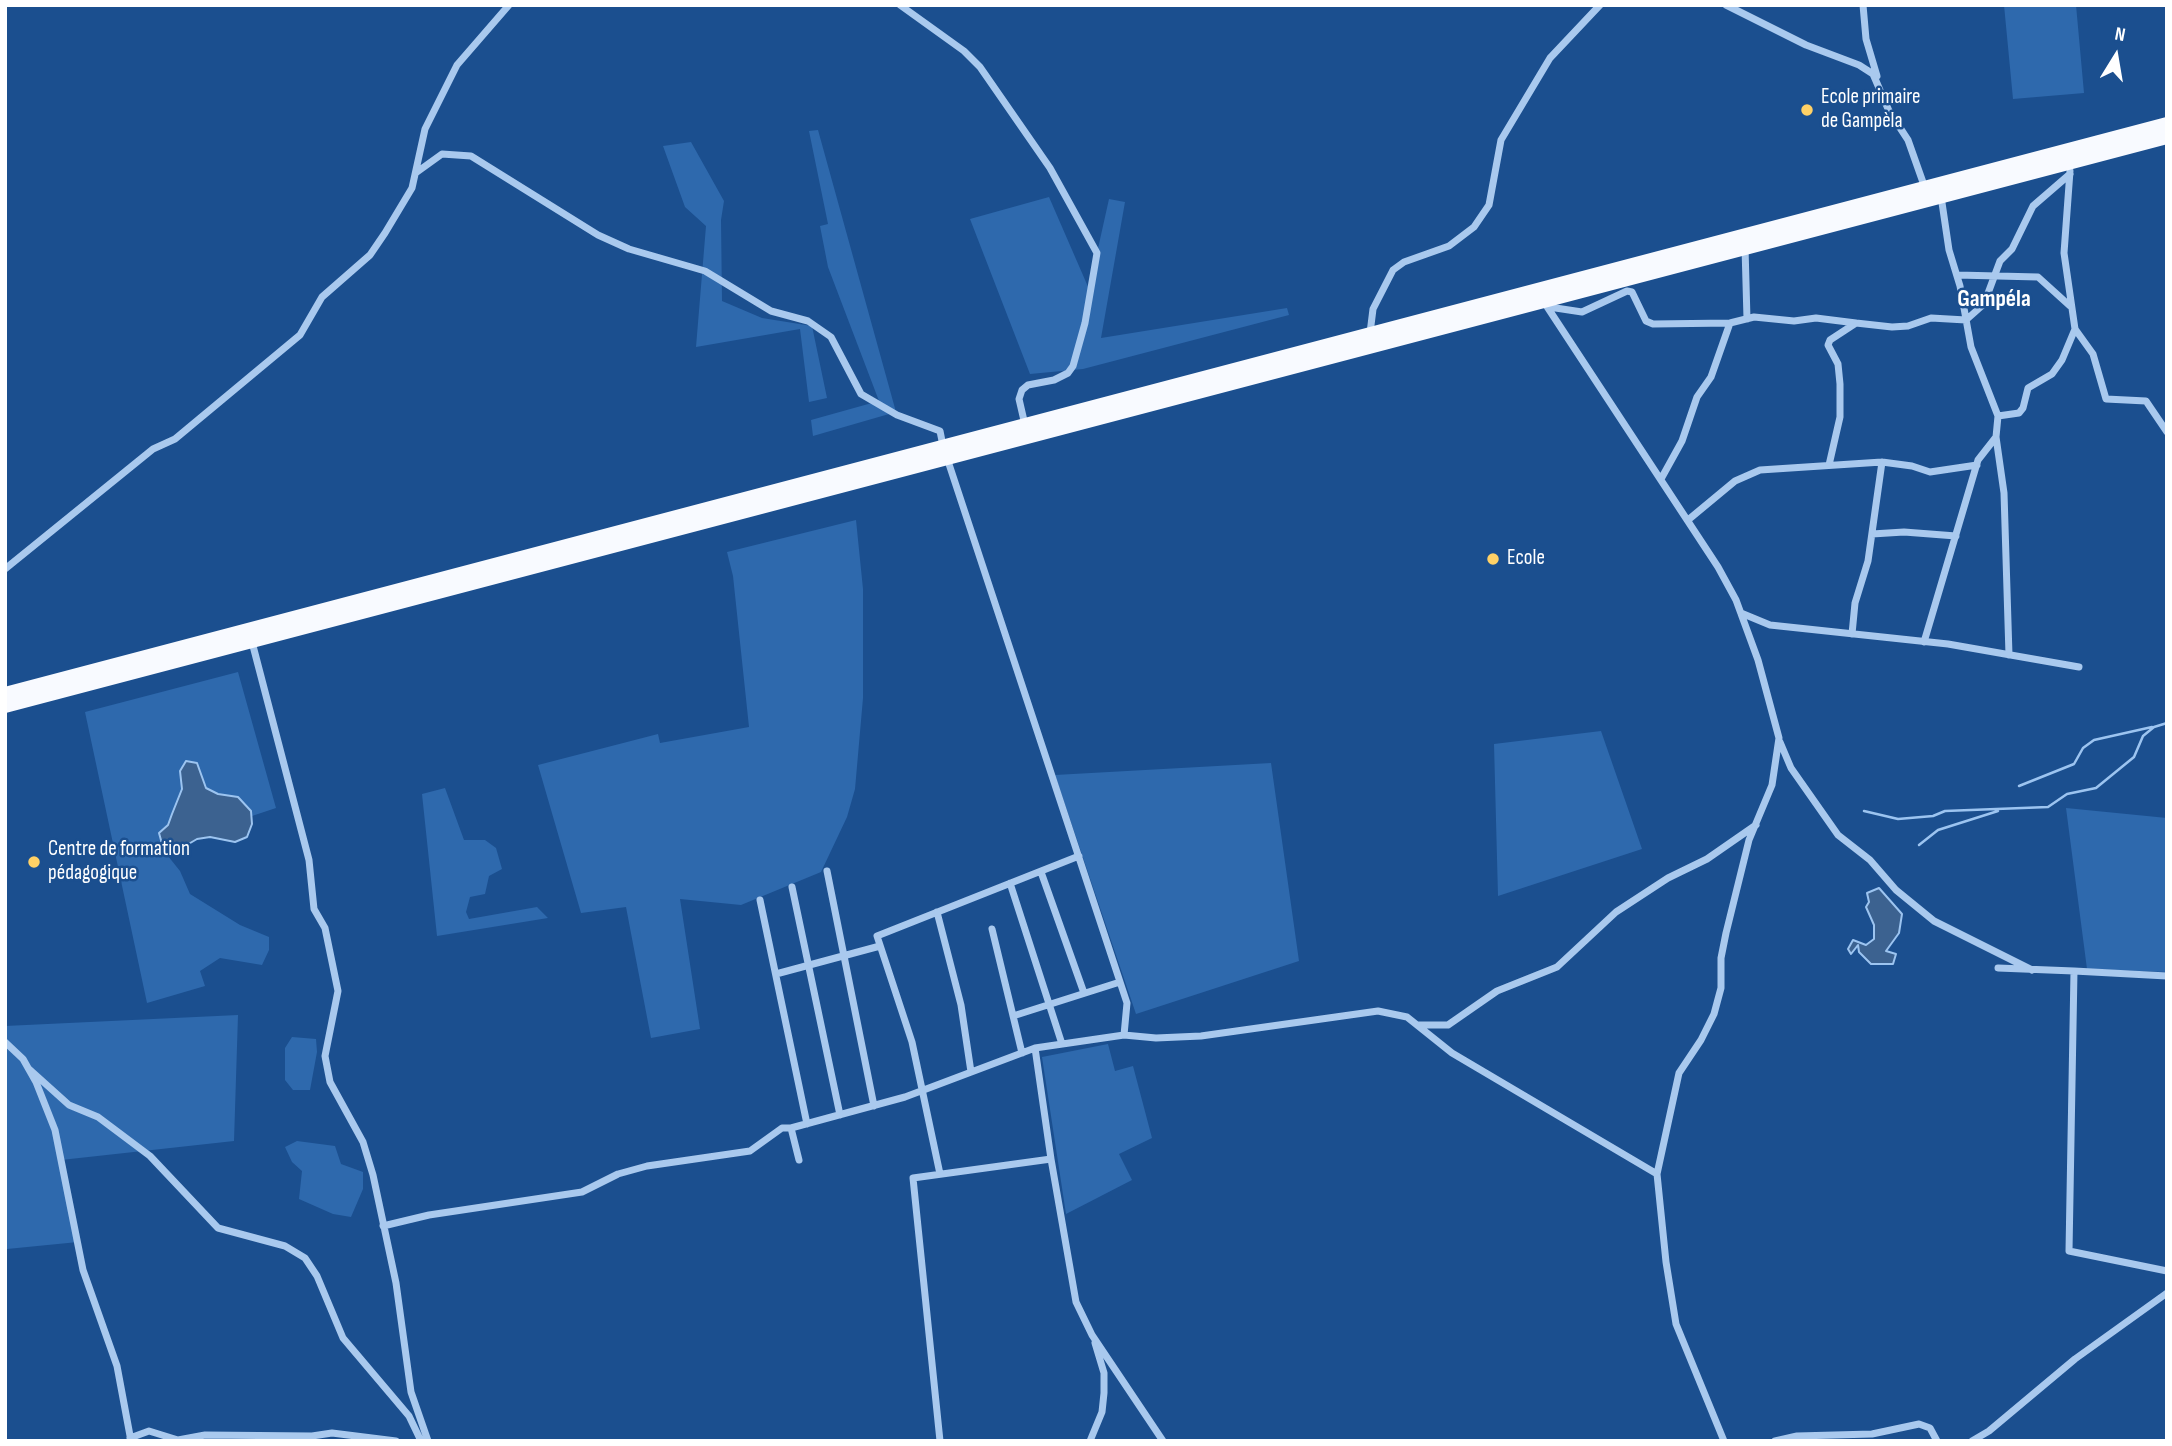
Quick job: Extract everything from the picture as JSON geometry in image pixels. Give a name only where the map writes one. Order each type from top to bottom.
[{"type":"highway","points":[[5,706],[945,452],[1025,425],[2167,124]]},
{"type":"highway","points":[[5,694],[945,452],[1546,304],[1745,247],[1941,196],[2070,168],[2167,137]]},
{"type":"street","points":[[5,569],[153,449],[175,439],[300,335],[322,297],[370,255],[412,188],[425,129],[457,65],[509,5]]},
{"type":"street","points":[[900,5],[964,51],[980,67],[1050,168],[1097,253],[1085,323],[1073,366],[1068,373],[1054,380],[1028,385],[1022,390],[1019,399],[1025,425]]},
{"type":"street","points":[[1370,334],[1373,309],[1393,270],[1404,262],[1449,246],[1474,227],[1489,205],[1501,140],[1550,58],[1600,5]]},
{"type":"street","points":[[1726,5],[1806,45],[1859,65],[1878,81]]},
{"type":"street","points":[[1863,5],[1867,39],[1878,81],[1889,111],[1908,140],[1925,188]]},
{"type":"street","points":[[417,173],[442,154],[471,156],[598,235],[629,249],[705,271],[771,311],[808,321],[831,337],[861,394],[897,415],[940,431],[1127,1003],[1124,1035]]},
{"type":"street","points":[[1546,304],[1582,312],[1626,291],[1632,292],[1646,321],[1653,324],[1816,318],[1892,327],[1908,326],[1931,318],[1966,320],[1984,304],[2000,261],[2012,249],[2033,206],[2070,168]]},
{"type":"street","points":[[2070,168],[2064,253],[2075,330],[2093,354],[2106,399],[2146,401],[2167,432]]},
{"type":"street","points":[[1941,196],[1949,250],[1957,275],[1971,347],[1998,416],[1996,437],[2004,493],[2009,655]]},
{"type":"street","points":[[1745,247],[1747,319]]},
{"type":"street","points":[[1957,275],[2038,277],[2071,306]]},
{"type":"street","points":[[1546,304],[1718,567],[1741,613],[1779,738],[1791,768],[1838,835],[1870,860],[1896,890],[1934,921],[2032,970]]},
{"type":"street","points":[[1661,479],[1682,441],[1697,397],[1711,377],[1730,323]]},
{"type":"street","points":[[1829,465],[1840,417],[1840,384],[1838,364],[1828,345],[1856,323]]},
{"type":"street","points":[[1998,416],[2019,413],[2028,388],[2052,374],[2062,360],[2075,330]]},
{"type":"street","points":[[1924,642],[1977,465],[1996,437]]},
{"type":"street","points":[[1688,520],[1745,475],[1760,470],[1882,462],[1912,466],[1930,472],[1977,465]]},
{"type":"street","points":[[1852,634],[1855,604],[1868,561],[1882,462]]},
{"type":"street","points":[[1872,534],[1904,532],[1956,536]]},
{"type":"street","points":[[1741,613],[1770,625],[1924,642],[2079,667]]},
{"type":"street","points":[[251,641],[309,860],[314,909],[325,928],[338,991],[325,1056],[331,1082],[363,1142],[373,1175],[396,1283],[411,1392],[428,1441]]},
{"type":"street","points":[[1734,1441],[1722,1439],[1676,1324],[1666,1262],[1657,1174],[1679,1073],[1710,1023],[1721,988],[1721,958],[1726,933],[1749,840],[1773,785],[1779,738]]},
{"type":"street","points":[[1417,1025],[1448,1025],[1497,991],[1558,967],[1616,912],[1668,878],[1707,859],[1756,824]]},
{"type":"street","points":[[940,1174],[924,1090],[877,936],[1079,856]]},
{"type":"street","points":[[827,871],[874,1106]]},
{"type":"street","points":[[1041,872],[1084,993]]},
{"type":"street","points":[[1010,883],[1062,1044]]},
{"type":"street","points":[[792,887],[840,1115]]},
{"type":"street","points":[[760,900],[807,1124]]},
{"type":"street","points":[[937,912],[961,1005],[971,1072]]},
{"type":"street","points":[[992,929],[1022,1053]]},
{"type":"street","points":[[776,974],[880,946]]},
{"type":"street","points":[[1998,968],[2167,976]]},
{"type":"street","points":[[2074,971],[2068,1251],[2167,1271]]},
{"type":"street","points":[[1013,1016],[1120,982]]},
{"type":"street","points":[[383,1226],[429,1215],[582,1192],[618,1174],[647,1166],[750,1151],[782,1128],[874,1106],[1035,1048],[1124,1035],[1156,1038],[1201,1036],[1378,1012],[1407,1017],[1452,1054],[1657,1174]]},
{"type":"street","points":[[5,1042],[29,1069],[69,1105],[98,1117],[150,1156],[218,1228],[285,1246],[305,1258],[317,1276],[343,1338],[409,1416],[421,1441]]},
{"type":"street","points":[[1035,1048],[1076,1302],[1092,1335],[1163,1441]]},
{"type":"street","points":[[29,1069],[55,1129],[83,1269],[117,1366],[130,1439],[149,1431],[178,1440],[205,1435],[312,1436],[332,1433],[396,1441]]},
{"type":"street","points":[[791,1128],[799,1160]]},
{"type":"street","points":[[940,1441],[913,1178],[1051,1159]]},
{"type":"street","points":[[1972,1441],[2075,1359],[2167,1293]]},
{"type":"street","points":[[1090,1441],[1102,1412],[1104,1393],[1104,1373],[1092,1335]]},
{"type":"street","points":[[1775,1441],[1797,1436],[1872,1434],[1924,1424],[1937,1441]]},
{"type":"shaded area","points":[[2004,5],[2076,5],[2084,93],[2013,99]]},
{"type":"shaded area","points":[[818,130],[896,412],[813,436],[811,420],[879,401],[828,267],[820,226],[828,224],[809,131]]},
{"type":"shaded area","points":[[691,142],[724,201],[721,220],[722,301],[762,318],[812,326],[827,398],[809,402],[800,329],[696,347],[706,226],[685,207],[663,146]]},
{"type":"shaded area","points":[[1049,197],[1089,289],[1109,199],[1125,202],[1101,338],[1287,308],[1289,315],[1083,369],[1030,374],[970,219]]},
{"type":"shaded area","points":[[856,520],[863,589],[863,698],[855,789],[847,817],[821,872],[741,905],[680,899],[700,1029],[651,1038],[626,907],[581,913],[538,765],[658,734],[660,743],[749,727],[733,576],[727,552]]},
{"type":"shaded area","points":[[238,672],[276,808],[252,816],[251,811],[238,797],[218,794],[206,788],[197,763],[180,772],[182,789],[168,825],[164,851],[180,871],[190,894],[240,925],[269,937],[269,950],[262,965],[220,958],[200,971],[205,986],[147,1003],[85,712]]},
{"type":"shaded area","points":[[1601,731],[1642,849],[1498,896],[1494,744]]},
{"type":"shaded area","points":[[186,761],[197,763],[206,788],[218,794],[238,797],[251,811],[252,824],[247,837],[235,842],[210,837],[197,839],[175,852],[164,851],[159,833],[168,825],[182,789],[180,771]]},
{"type":"shaded area","points":[[1271,763],[1299,961],[1136,1014],[1055,775]]},
{"type":"shaded area","points":[[445,788],[464,840],[485,840],[496,848],[502,869],[489,876],[485,894],[470,897],[466,912],[469,919],[537,907],[548,918],[437,936],[422,794]]},
{"type":"shaded area","points":[[2066,808],[2167,818],[2167,972],[2087,969]]},
{"type":"shaded area","points":[[1879,888],[1902,914],[1899,933],[1886,951],[1896,954],[1893,964],[1871,964],[1859,952],[1858,945],[1851,954],[1848,949],[1853,940],[1866,945],[1874,939],[1874,925],[1866,907],[1869,902],[1867,893]]},
{"type":"shaded area","points":[[238,1015],[234,1141],[61,1160],[78,1242],[7,1249],[5,1255],[5,1026]]},
{"type":"shaded area","points":[[292,1037],[316,1039],[317,1052],[310,1090],[293,1090],[285,1080],[285,1048]]},
{"type":"shaded area","points":[[1108,1044],[1115,1071],[1133,1066],[1152,1138],[1119,1154],[1132,1180],[1066,1214],[1042,1057]]},
{"type":"shaded area","points":[[297,1141],[335,1146],[341,1164],[363,1172],[363,1189],[351,1217],[333,1214],[299,1199],[302,1171],[292,1162],[285,1147]]},
{"type":"waterway","points":[[1864,811],[1898,819],[1933,816],[1945,811],[2048,807],[2067,794],[2096,788],[2134,757],[2143,736],[2154,727],[2167,723]]},
{"type":"waterway","points":[[2019,786],[2074,764],[2083,748],[2094,740],[2152,727]]},
{"type":"waterway","points":[[1919,845],[1938,830],[1998,811]]},
{"type":"place","name":"Ecole primaire de Gampèla","points":[[1807,110]]},
{"type":"place","name":"Ecole","points":[[1493,559]]},
{"type":"place","name":"Centre de formation pédagogique","points":[[34,862]]},
{"type":"district","name":"Gampéla","points":[[1994,300]]}]
